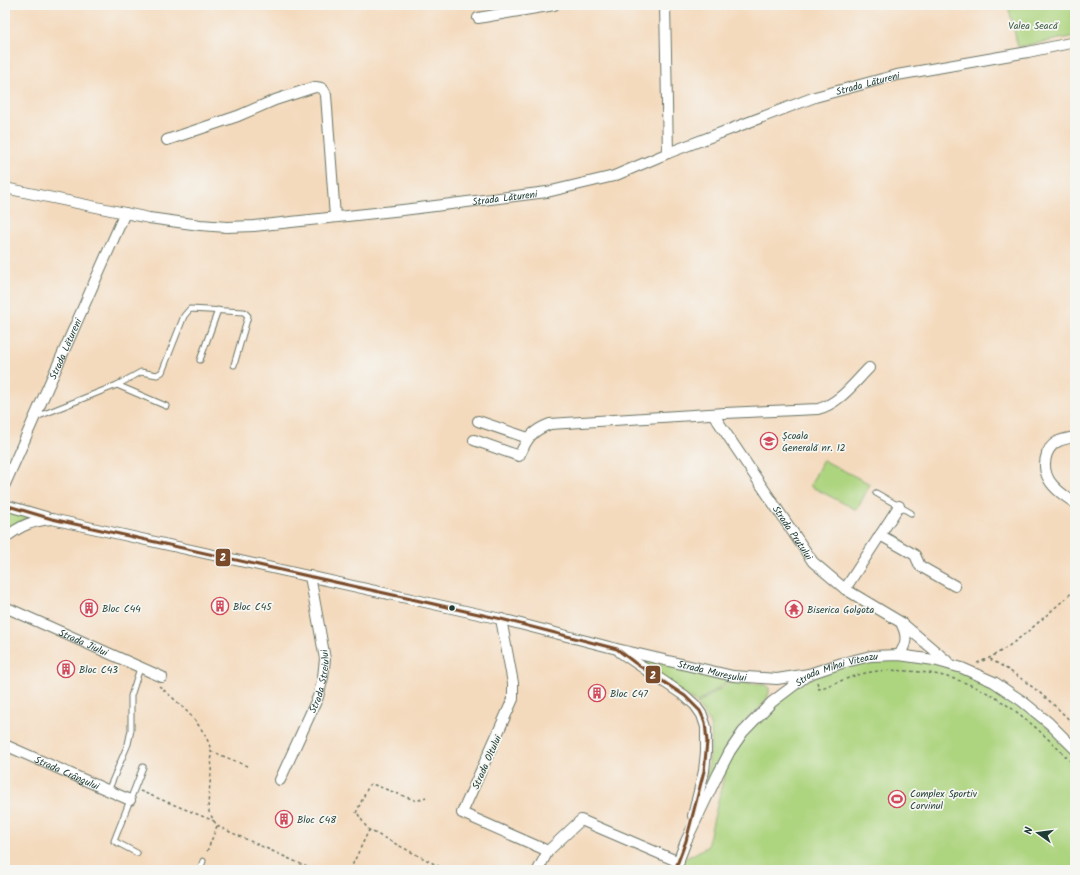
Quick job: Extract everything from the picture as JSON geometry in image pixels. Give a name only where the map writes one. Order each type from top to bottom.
[{"type":"street","points":[[478,18],[554,5]]},
{"type":"street","points":[[665,5],[668,153]]},
{"type":"street","name":"Strada Lătureni","points":[[5,188],[171,222],[227,227],[254,226],[403,210],[547,192],[614,176],[668,153],[822,95],[897,75],[1028,52],[1075,42]]},
{"type":"street","points":[[167,140],[238,116],[274,100],[315,87],[320,87],[324,90],[326,95],[335,217]]},
{"type":"street","name":"Strada Lătureni","points":[[5,484],[125,213]]},
{"type":"street","points":[[474,440],[519,456],[533,431],[550,424],[809,410],[826,407],[834,403],[869,368]]},
{"type":"street","name":"Strada Prutului","points":[[713,414],[808,556],[818,568],[845,590],[902,623],[950,664]]},
{"type":"street","points":[[478,421],[528,438]]},
{"type":"street","points":[[1075,437],[1056,442],[1051,446],[1045,459],[1045,467],[1050,481],[1075,503]]},
{"type":"street","points":[[5,505],[52,519]]},
{"type":"street","points":[[845,590],[899,506]]},
{"type":"street","name":"Strada Mureșului","points":[[5,538],[25,524],[33,521],[52,519],[501,619],[617,649],[733,676],[777,679],[812,673]]},
{"type":"street","points":[[880,535],[915,555],[920,566],[955,586]]},
{"type":"street","name":"Strada Streiului","points":[[280,780],[314,707],[321,688],[324,672],[324,651],[310,576]]},
{"type":"street","name":"Strada Jiului","points":[[5,607],[140,668],[160,681]]},
{"type":"street","name":"Strada Oltului","points":[[501,619],[513,683],[514,699],[462,813],[548,851]]},
{"type":"street","points":[[899,655],[907,636],[902,623]]},
{"type":"street","name":"Strada Mureșului","points":[[617,649],[688,698],[700,711],[705,722],[707,742],[704,772],[686,842]]},
{"type":"street","name":"Strada Mihai Viteazu","points":[[677,866],[686,842],[718,774],[730,751],[743,732],[772,702],[812,673],[842,662],[887,654],[934,660],[962,668],[994,682],[1022,700],[1049,723],[1075,749]]},
{"type":"street","name":"Strada Crângului","points":[[5,745],[130,800]]},
{"type":"street","points":[[538,870],[548,851],[580,821],[583,820],[677,866]]},
{"type":"lane","points":[[34,419],[117,385],[141,372],[157,375],[162,372],[184,316],[190,309],[244,312],[248,316],[234,365]]},
{"type":"lane","points":[[200,360],[218,310]]},
{"type":"lane","points":[[117,385],[166,406]]},
{"type":"lane","points":[[876,493],[911,513]]},
{"type":"lane","points":[[108,791],[128,744],[131,730],[131,696],[140,668]]},
{"type":"lane","points":[[137,854],[114,843],[114,841],[143,767]]},
{"type":"lane","points":[[200,870],[203,862]]},
{"type":"path","points":[[962,668],[990,659],[1024,634],[1075,590]]},
{"type":"path","points":[[990,659],[1018,676],[1045,697],[1075,726]]},
{"type":"path","points":[[812,673],[819,689],[857,675],[883,670],[927,672],[972,685],[1002,701],[1036,728],[1075,766]]},
{"type":"path","points":[[160,681],[174,699],[200,726],[211,751],[208,804],[209,812],[217,826],[314,870]]},
{"type":"path","points":[[211,751],[247,766]]},
{"type":"path","points":[[356,813],[369,785],[372,784],[417,800],[426,797]]},
{"type":"path","points":[[134,788],[214,822]]},
{"type":"path","points":[[358,814],[369,830],[446,870]]},
{"type":"path","points":[[203,862],[217,826]]},
{"type":"path","points":[[350,870],[369,830]]},
{"type":"green space","name":"Valea Seacă","points":[[1008,5],[1075,5],[1075,36],[1018,47]]},
{"type":"green space","points":[[823,460],[870,484],[857,510],[810,486]]},
{"type":"green space","points":[[5,510],[30,517],[21,521],[6,534]]},
{"type":"green space","name":"Complex Sportiv Corvinul","points":[[919,657],[994,682],[1075,749],[1075,870],[675,870],[679,862],[707,847],[730,751],[789,689],[842,663]]},
{"type":"green space","points":[[639,658],[730,680],[696,703],[639,663]]},
{"type":"green space","points":[[732,681],[765,685],[769,688],[769,693],[760,708],[742,724],[735,733],[719,763],[700,806],[710,752],[711,732],[708,720],[697,704]]},
{"type":"transit line","name":"2","points":[[5,505],[52,519],[501,619],[617,649],[635,663],[685,696],[700,711],[705,722],[707,742],[704,771],[686,841],[675,870]]},
{"type":"place","name":"Școala Generală nr. 12","points":[[769,441]]},
{"type":"place","name":"Bloc C45","points":[[220,606]]},
{"type":"place","name":"Bloc C44","points":[[89,608]]},
{"type":"place","name":"Biserica Golgota","points":[[794,609]]},
{"type":"place","name":"Bloc C43","points":[[66,669]]},
{"type":"place","name":"Bloc C47","points":[[597,693]]},
{"type":"place","name":"Complex Sportiv Corvinul","points":[[897,799]]},
{"type":"place","name":"Bloc C48","points":[[284,819]]}]
